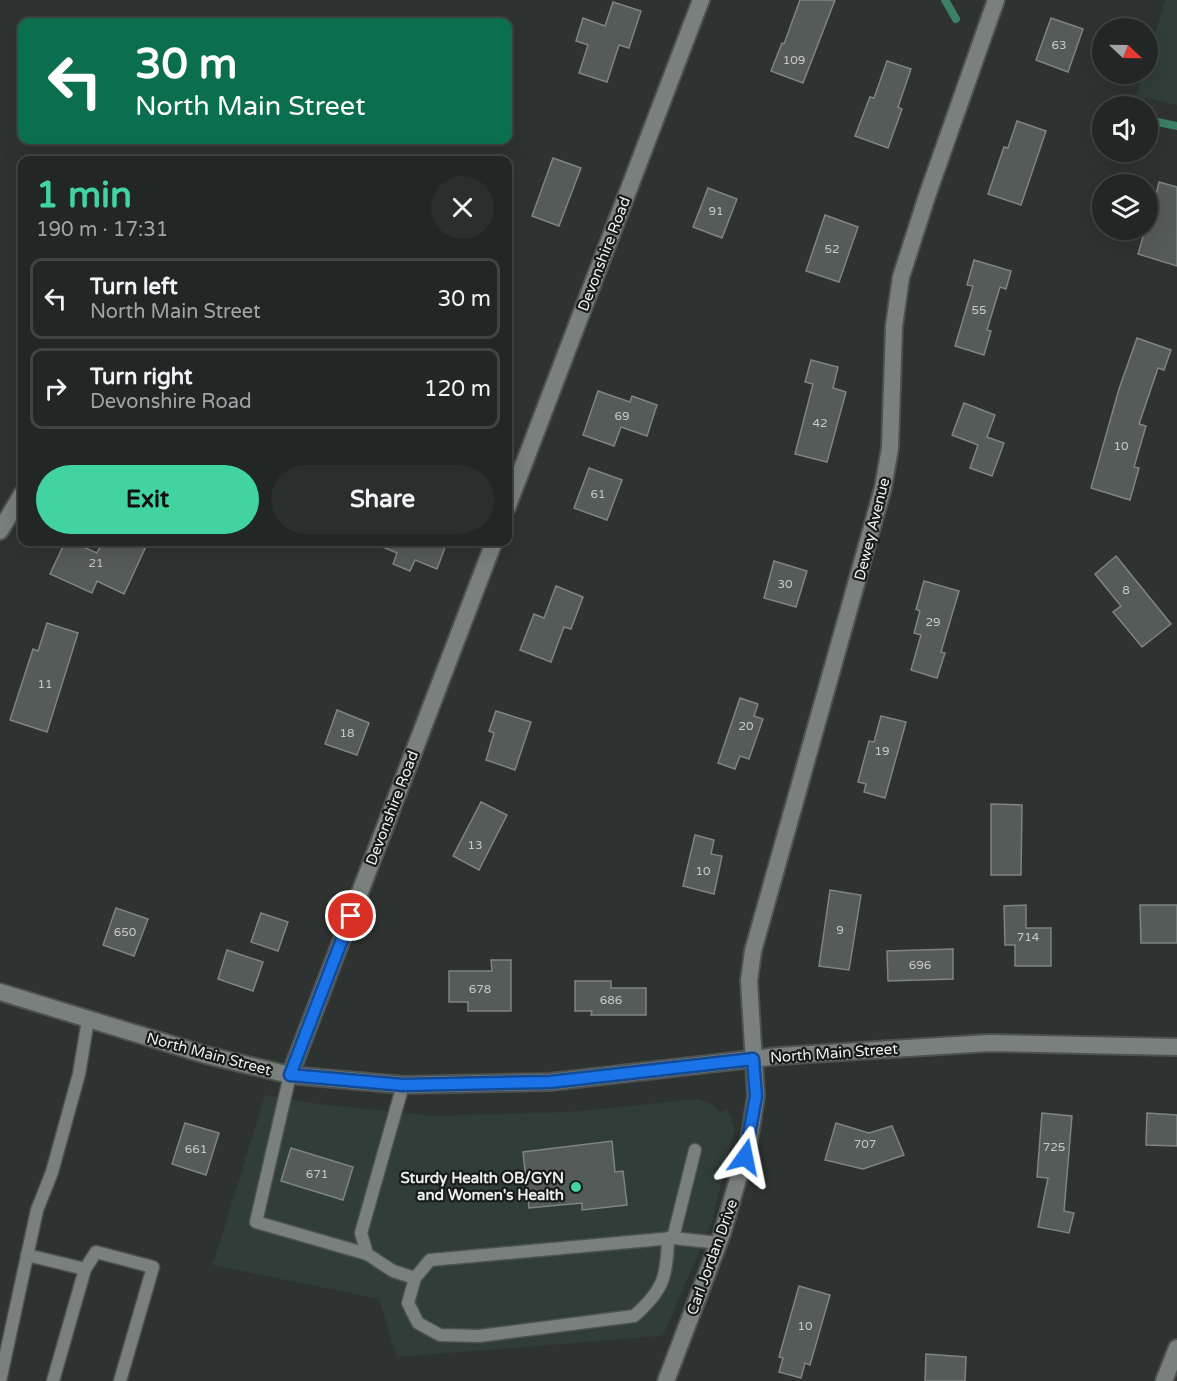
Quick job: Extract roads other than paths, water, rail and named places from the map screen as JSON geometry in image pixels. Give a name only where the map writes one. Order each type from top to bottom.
[{"type":"street","name":"Devonshire Road","points":[[512,495],[701,0]]},
{"type":"street","name":"Dewey Avenue","points":[[753,1059],[749,981],[758,929],[884,488],[890,448],[894,326],[901,277],[996,0]]},
{"type":"street","points":[[0,531],[18,501]]},
{"type":"street","name":"Devonshire Road","points":[[290,1075],[492,546]]},
{"type":"street","name":"North Main Street","points":[[0,992],[206,1055],[290,1075],[403,1085],[550,1082],[753,1059],[989,1043],[1177,1047]]},
{"type":"street","name":"Carl Jordan Drive","points":[[666,1381],[719,1243],[749,1141],[756,1096],[753,1059]]},
{"type":"street","points":[[1164,1381],[1177,1348]]},
{"type":"lane","points":[[0,1381],[37,1210],[52,1172],[79,1074],[88,1020]]},
{"type":"lane","points":[[290,1075],[256,1222],[367,1254],[393,1271],[415,1278]]},
{"type":"lane","points":[[367,1254],[361,1233],[403,1085]]},
{"type":"lane","points":[[694,1150],[670,1238],[668,1271],[649,1304],[634,1316],[479,1336],[440,1335],[418,1323],[408,1304],[415,1278],[430,1260],[670,1238],[719,1243]]},
{"type":"lane","points":[[53,1381],[86,1269],[96,1252],[153,1267],[120,1381]]},
{"type":"lane","points":[[27,1255],[86,1269]]},
{"type":"waterway","points":[[945,0],[956,19]]},
{"type":"waterway","points":[[1158,122],[1177,126]]},
{"type":"place","name":"Sturdy Health OB/GYN and Women's Health","points":[[576,1187]]}]
